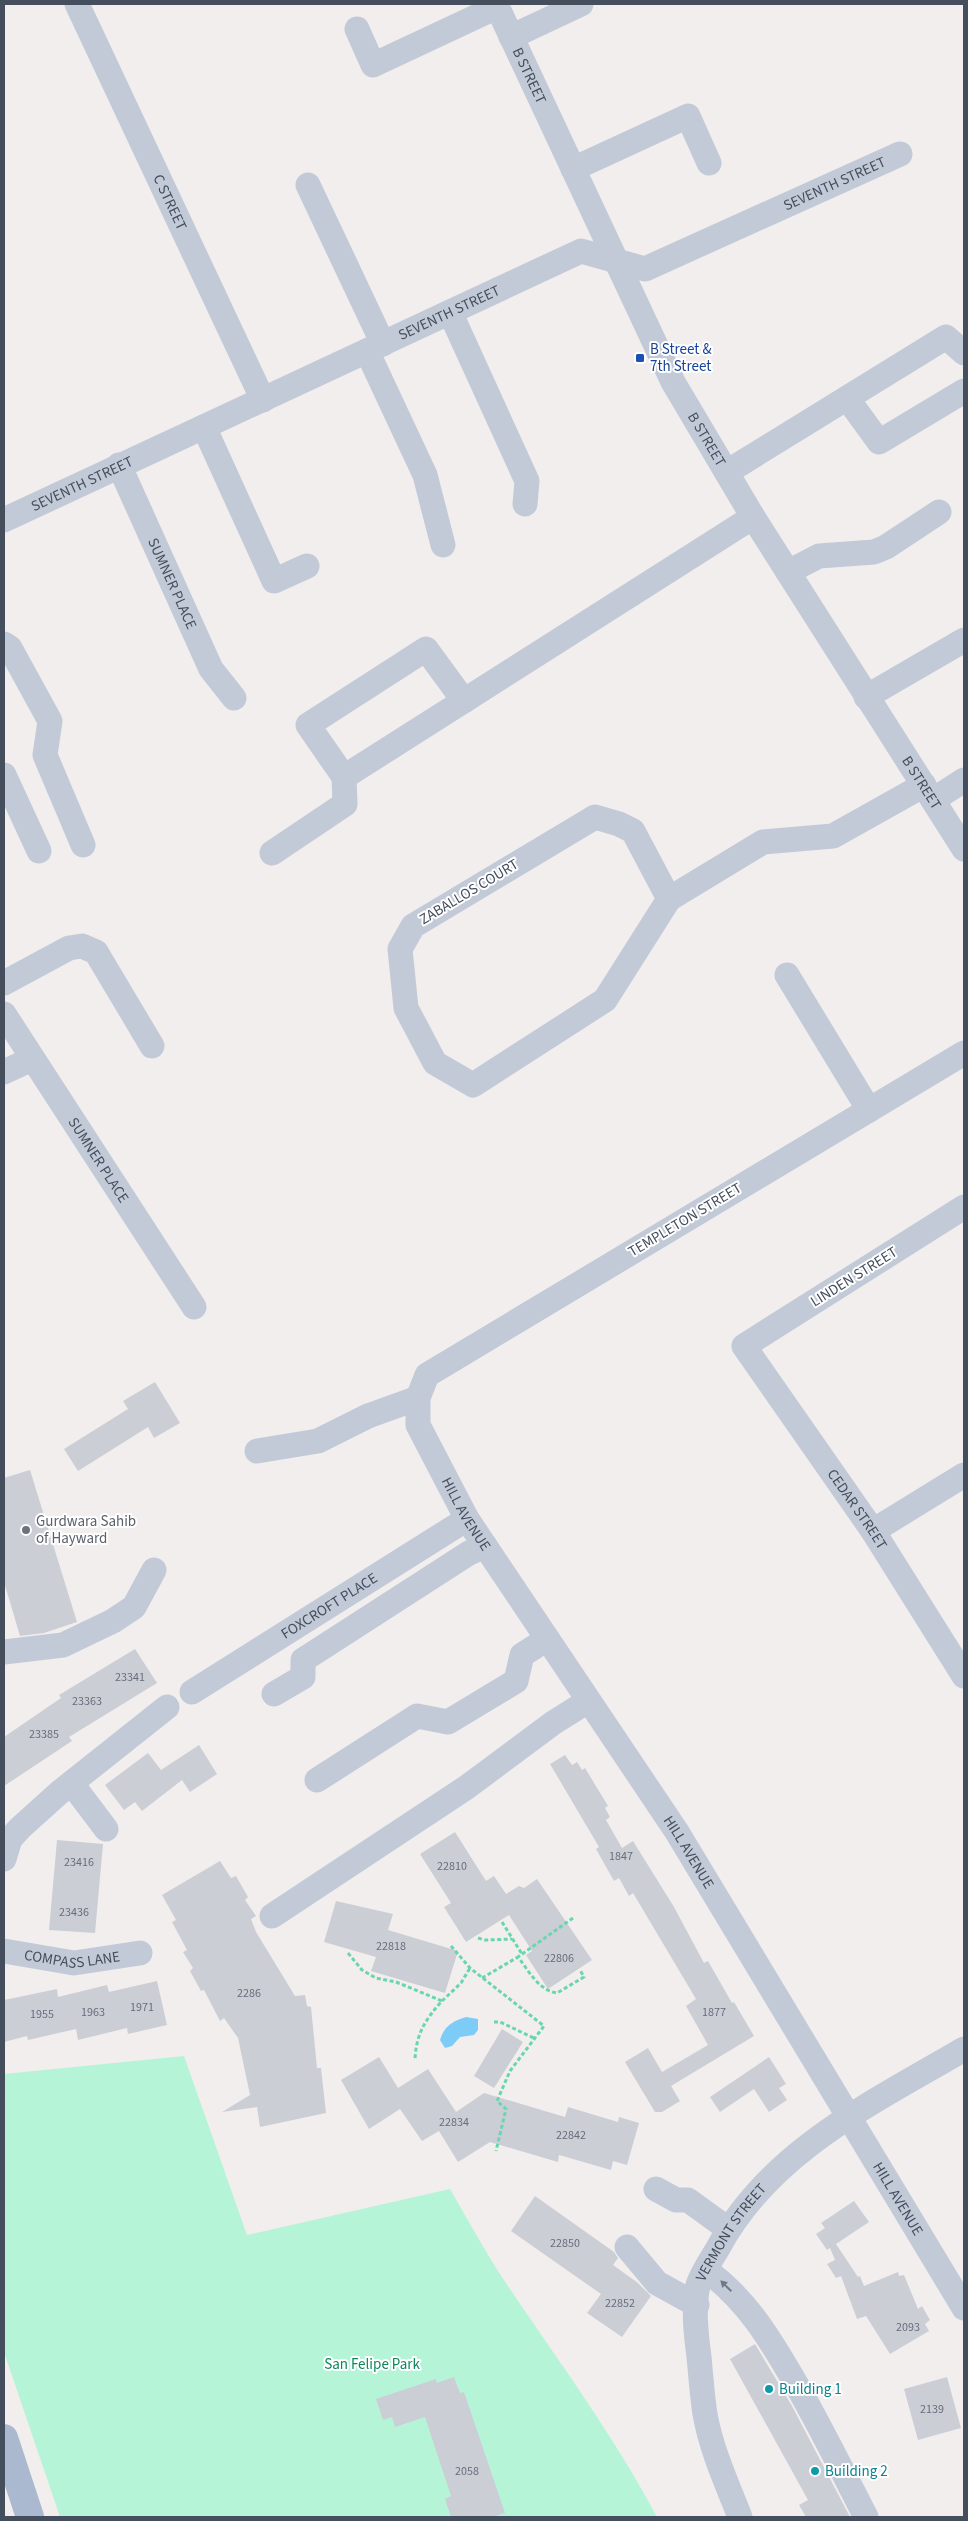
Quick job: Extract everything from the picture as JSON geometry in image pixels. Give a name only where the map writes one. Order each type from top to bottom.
[{"type":"main road","points":[[4,2438],[30,2517]]},
{"type":"street","name":"C STREET","points":[[78,4],[263,400]]},
{"type":"street","points":[[511,37],[581,4]]},
{"type":"street","points":[[357,29],[373,65],[496,5]]},
{"type":"street","name":"B STREET","points":[[496,5],[672,382],[753,517],[964,849]]},
{"type":"street","points":[[573,169],[688,116],[710,163]]},
{"type":"street","name":"SEVENTH STREET","points":[[4,520],[580,250],[645,269],[900,154]]},
{"type":"street","points":[[308,185],[375,347],[425,475],[443,545]]},
{"type":"street","points":[[450,312],[527,481],[525,504]]},
{"type":"street","points":[[727,472],[946,337],[964,353]]},
{"type":"street","points":[[847,398],[878,442],[964,391]]},
{"type":"street","points":[[204,427],[274,581],[307,566]]},
{"type":"street","name":"SUMNER PLACE","points":[[119,465],[211,669],[234,698]]},
{"type":"street","points":[[788,572],[824,555],[874,552],[886,547],[939,512]]},
{"type":"street","points":[[344,777],[753,517]]},
{"type":"street","points":[[866,697],[964,640]]},
{"type":"street","points":[[4,644],[10,648],[50,722],[44,755],[83,845]]},
{"type":"street","points":[[272,853],[345,804],[344,777],[308,725],[426,649],[464,701]]},
{"type":"street","points":[[4,774],[39,851]]},
{"type":"street","name":"ZABALLOS COURT","points":[[669,899],[632,832],[618,824],[595,817],[413,926],[400,949],[406,1008],[435,1063],[473,1085],[605,1000],[669,899],[763,842],[833,836],[928,792],[964,780]]},
{"type":"street","points":[[4,983],[69,948],[89,948],[96,952],[152,1046]]},
{"type":"street","points":[[787,975],[869,1110]]},
{"type":"street","name":"SUMNER PLACE","points":[[4,1014],[194,1307]]},
{"type":"street","name":"TEMPLETON STREET","points":[[418,1398],[427,1375],[964,1053]]},
{"type":"street","points":[[4,1072],[32,1059]]},
{"type":"street","name":"LINDEN STREET","points":[[744,1346],[964,1207]]},
{"type":"street","name":"CEDAR STREET","points":[[744,1346],[873,1532],[964,1676]]},
{"type":"street","points":[[257,1452],[318,1441],[368,1416],[418,1398]]},
{"type":"street","name":"HILL AVENUE","points":[[418,1398],[418,1425],[467,1519],[677,1832],[964,2308]]},
{"type":"street","points":[[873,1532],[964,1475]]},
{"type":"street","name":"FOXCROFT PLACE","points":[[192,1692],[467,1519]]},
{"type":"street","points":[[274,1694],[303,1677],[304,1660],[469,1554],[485,1546]]},
{"type":"street","points":[[4,1652],[63,1645],[113,1621],[134,1607],[154,1570]]},
{"type":"street","points":[[317,1780],[417,1716],[448,1722],[516,1681],[522,1655],[547,1639]]},
{"type":"street","points":[[272,1916],[467,1787],[553,1723],[588,1701]]},
{"type":"street","points":[[4,1860],[10,1839],[15,1834],[72,1784],[167,1707]]},
{"type":"street","points":[[72,1784],[106,1829]]},
{"type":"street","name":"COMPASS LANE","points":[[4,1951],[74,1963],[140,1953]]},
{"type":"street","name":"VERMONT STREET","points":[[740,2517],[718,2462],[705,2415],[695,2326],[698,2285],[725,2234],[765,2183],[812,2141],[849,2116],[964,2050]]},
{"type":"street","points":[[666,2194],[684,2212],[725,2234]]},
{"type":"street","points":[[627,2247],[657,2283],[697,2304]]},
{"type":"street","points":[[706,2270],[724,2282],[764,2328],[817,2420],[866,2517]]},
{"type":"path","points":[[482,1978],[518,1957],[573,1918]]},
{"type":"path","points":[[502,1922],[522,1954]]},
{"type":"path","points":[[478,1938],[485,1940],[512,1939]]},
{"type":"path","points":[[451,1946],[470,1968],[544,2026],[536,2040],[510,2071],[497,2101],[506,2108],[496,2151]]},
{"type":"path","points":[[348,1953],[362,1970],[376,1978],[396,1982],[442,2001]]},
{"type":"path","points":[[518,1957],[538,1983],[549,1992],[557,1993],[584,1977],[580,1970]]},
{"type":"path","points":[[415,2060],[419,2032],[425,2020],[461,1983],[470,1968]]},
{"type":"path","points":[[494,2022],[500,2022],[536,2040]]},
{"type":"green space","name":"San Felipe Park","points":[[184,2056],[247,2235],[450,2189],[496,2268],[600,2422],[657,2517],[60,2517],[4,2352],[4,2074]]},
{"type":"water","points":[[466,2017],[478,2019],[478,2030],[474,2035],[460,2037],[452,2046],[445,2048],[440,2040],[444,2031],[453,2022]]},
{"type":"building","points":[[155,1382],[180,1423],[154,1438],[148,1427],[78,1471],[64,1449],[128,1409],[123,1401]]},
{"type":"building","name":"Gurdwara Sahib of Hayward","points":[[30,1470],[77,1622],[44,1633],[20,1636],[4,1582],[4,1478]]},
{"type":"building","points":[[135,1649],[157,1683],[69,1737],[72,1741],[4,1786],[4,1737],[61,1698],[59,1695]]},
{"type":"building","points":[[199,1745],[217,1774],[190,1792],[182,1780],[142,1811],[135,1802],[124,1810],[105,1785],[148,1753],[161,1770]]},
{"type":"building","points":[[565,1755],[572,1765],[577,1762],[582,1770],[585,1768],[608,1806],[605,1808],[610,1817],[606,1820],[622,1848],[633,1841],[674,1907],[704,1963],[708,1961],[732,2003],[734,2002],[754,2036],[671,2086],[680,2101],[662,2112],[655,2112],[625,2062],[648,2048],[662,2072],[708,2045],[686,2006],[696,1999],[633,1893],[629,1896],[619,1878],[614,1881],[596,1849],[599,1847],[550,1764]]},
{"type":"building","points":[[455,1832],[486,1881],[494,1876],[506,1894],[519,1886],[524,1888],[537,1879],[592,1960],[548,1989],[526,1955],[532,1951],[509,1915],[466,1942],[444,1907],[451,1903],[420,1854]]},
{"type":"building","points":[[57,1840],[103,1844],[95,1933],[49,1930]]},
{"type":"building","points":[[220,1861],[231,1878],[236,1876],[248,1897],[245,1900],[256,1916],[251,1919],[256,1932],[295,1996],[305,1995],[307,2006],[311,2007],[317,2068],[321,2068],[326,2113],[260,2127],[257,2107],[222,2112],[250,2095],[238,2038],[224,2018],[220,2021],[204,1990],[201,1991],[190,1971],[193,1968],[183,1952],[187,1950],[172,1922],[176,1920],[162,1895]]},
{"type":"building","points":[[336,1901],[393,1914],[388,1930],[458,1951],[445,1993],[371,1971],[376,1957],[324,1942]]},
{"type":"building","points":[[157,1981],[167,2025],[128,2034],[127,2028],[78,2040],[76,2029],[28,2040],[27,2036],[4,2042],[4,2000],[57,1989],[58,1997],[107,1985],[109,1992]]},
{"type":"building","points":[[502,2029],[523,2042],[494,2088],[474,2076]]},
{"type":"building","points":[[379,2057],[398,2088],[428,2069],[456,2112],[484,2093],[565,2117],[568,2107],[618,2122],[619,2117],[639,2123],[627,2165],[613,2161],[611,2170],[559,2155],[558,2162],[490,2142],[458,2162],[439,2131],[422,2141],[400,2109],[369,2129],[341,2080]]},
{"type":"building","points":[[769,2057],[786,2084],[779,2088],[787,2100],[769,2112],[754,2089],[720,2112],[710,2097]]},
{"type":"building","points":[[535,2196],[614,2252],[618,2258],[613,2265],[638,2283],[651,2296],[622,2337],[587,2313],[601,2294],[511,2231]]},
{"type":"building","points":[[854,2201],[869,2222],[836,2244],[858,2277],[860,2276],[864,2286],[898,2272],[899,2276],[904,2275],[918,2309],[922,2306],[930,2320],[925,2324],[929,2331],[890,2354],[866,2316],[857,2319],[841,2276],[836,2278],[827,2264],[835,2260],[830,2248],[827,2250],[816,2234],[825,2228],[821,2223]]},
{"type":"building","points":[[755,2344],[792,2406],[850,2517],[806,2517],[799,2505],[808,2500],[730,2359]]},
{"type":"building","points":[[454,2377],[460,2393],[464,2392],[505,2513],[493,2517],[451,2517],[445,2499],[451,2496],[425,2417],[395,2427],[392,2417],[383,2420],[376,2399],[436,2379],[437,2383]]},
{"type":"building","points":[[947,2377],[961,2428],[918,2440],[904,2389]]},
{"type":"place","name":"B Street & 7th Street","points":[[640,358]]},
{"type":"place","name":"Gurdwara Sahib of Hayward","points":[[26,1530]]},
{"type":"place","name":"Building 1","points":[[769,2389]]},
{"type":"place","name":"Building 2","points":[[815,2471]]}]
